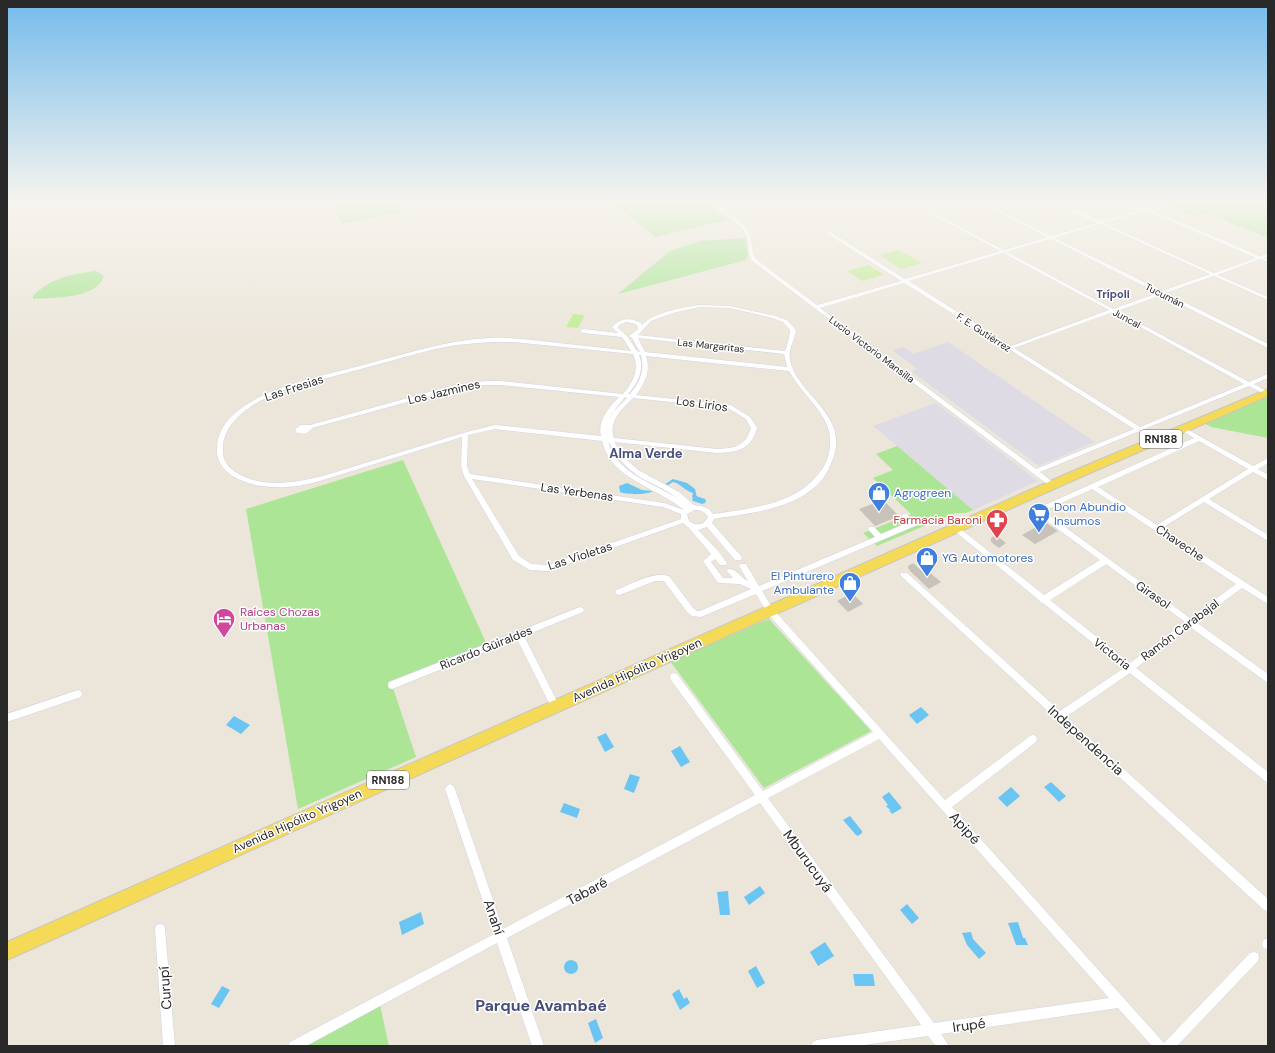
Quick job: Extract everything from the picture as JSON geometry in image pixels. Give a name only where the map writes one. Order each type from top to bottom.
[{"type":"main road","name":"Avenida Hipólito Yrigoyen","points":[[7,951],[1053,485],[1267,392]]},
{"type":"street","name":"Lucio Victorio Mansilla","points":[[750,249],[750,256],[754,260],[1053,485]]},
{"type":"street","name":"F. E. Gutiérrez","points":[[853,249],[1139,429]]},
{"type":"street","name":"Juncal","points":[[1000,249],[1267,392]]},
{"type":"street","points":[[817,308],[1014,249]]},
{"type":"street","name":"Tucumán","points":[[1073,249],[1268,346]]},
{"type":"street","points":[[1158,249],[1268,300]]},
{"type":"street","points":[[1241,249],[1268,261]]},
{"type":"street","points":[[1009,348],[1268,255]]},
{"type":"street","points":[[583,331],[621,334],[637,332],[649,320],[699,306],[730,307],[774,317],[792,326],[793,333],[787,353],[790,369],[799,384],[827,420],[834,439],[826,472],[812,486],[790,499],[766,507],[709,521],[703,527],[692,527]]},
{"type":"street","points":[[687,513],[672,497],[632,478],[620,467],[603,440],[602,429],[609,410],[627,395],[642,382],[646,372],[646,362],[637,332],[637,323],[630,320],[622,321],[615,326],[634,352],[639,363],[639,372],[627,395],[615,412],[611,421],[610,436],[612,441],[618,452],[636,473],[675,493],[687,513],[692,527],[723,564]]},
{"type":"street","name":"Las Margaritas","points":[[637,332],[787,353]]},
{"type":"street","name":"Las Fresias","points":[[612,441],[495,427],[465,434],[316,480],[285,485],[267,484],[247,480],[234,474],[221,459],[219,450],[221,437],[227,426],[239,413],[268,395],[285,388],[430,349],[475,341],[513,340],[643,353]]},
{"type":"street","name":"Las Margaritas","points":[[643,353],[790,369]]},
{"type":"street","points":[[1035,472],[1268,376]]},
{"type":"street","name":"Los Jazmines","points":[[309,427],[455,388],[485,383],[627,395]]},
{"type":"street","name":"Los Lirios","points":[[612,441],[717,451],[733,450],[746,445],[752,437],[754,428],[748,418],[729,406],[627,395]]},
{"type":"street","points":[[1183,429],[1197,439],[1268,478]]},
{"type":"street","name":"Las Violetas","points":[[465,434],[464,466],[468,476],[516,558],[530,567],[548,568],[687,513]]},
{"type":"street","points":[[1092,486],[1197,439]]},
{"type":"street","points":[[1157,528],[1268,460]]},
{"type":"street","name":"Las Yerbenas","points":[[468,476],[664,505],[687,513]]},
{"type":"street","name":"Girasol","points":[[1092,486],[1038,511],[1268,679]]},
{"type":"street","name":"Chaveche","points":[[1092,486],[1268,601]]},
{"type":"street","points":[[1204,499],[1268,538]]},
{"type":"street","points":[[687,513],[705,510],[709,521],[738,558]]},
{"type":"street","points":[[619,592],[654,578],[669,579],[690,610],[694,614],[701,614],[916,523],[905,516]]},
{"type":"street","points":[[872,529],[880,538]]},
{"type":"street","name":"Victoria","points":[[956,529],[1043,600],[1268,778]]},
{"type":"street","points":[[716,554],[707,561],[721,581],[742,581]]},
{"type":"street","points":[[1043,600],[1105,561]]},
{"type":"street","name":"Apipé","points":[[743,566],[770,611],[1160,1046]]},
{"type":"street","points":[[731,571],[742,581],[758,590]]},
{"type":"street","name":"Independencia","points":[[904,575],[1268,906]]},
{"type":"street","name":"Ramón Carabajal","points":[[1060,716],[1130,668],[1241,584]]},
{"type":"street","name":"Ricardo Güiraldes","points":[[392,685],[580,610]]},
{"type":"street","points":[[519,635],[555,706]]},
{"type":"street","name":"Mburucuyá","points":[[674,677],[943,1046]]},
{"type":"street","points":[[7,718],[78,694]]},
{"type":"street","name":"Tabaré","points":[[294,1046],[501,937],[879,734]]},
{"type":"street","points":[[945,806],[1033,739]]},
{"type":"street","name":"Anahí","points":[[450,789],[538,1046]]},
{"type":"street","name":"Curupí","points":[[160,930],[169,1046]]},
{"type":"street","points":[[1169,1046],[1254,957]]},
{"type":"street","name":"Irupé","points":[[818,1046],[1121,1002]]},
{"type":"shaded area","points":[[948,342],[1095,442],[1039,466],[911,371],[917,369],[892,350],[904,347],[914,354]]},
{"type":"shaded area","points":[[936,403],[1038,481],[973,510],[873,426]]},
{"type":"green space","points":[[676,249],[747,249],[748,254],[746,260],[618,294],[670,251]]},
{"type":"green space","points":[[899,250],[922,263],[901,269],[879,255]]},
{"type":"green space","points":[[869,265],[884,275],[862,281],[847,271]]},
{"type":"green space","points":[[96,271],[104,276],[100,284],[84,293],[73,296],[33,299],[33,296],[40,290],[54,281],[70,275]]},
{"type":"green space","points":[[573,314],[585,315],[578,328],[566,327]]},
{"type":"green space","points":[[1268,396],[1268,438],[1211,427],[1204,423]]},
{"type":"green space","points":[[897,446],[973,510],[966,513],[955,513],[877,546],[863,533],[911,514],[873,478],[893,470],[876,454]]},
{"type":"green space","points":[[403,460],[488,647],[392,685],[416,757],[298,809],[246,509]]},
{"type":"green space","points":[[769,619],[871,731],[764,788],[670,661]]},
{"type":"green space","points":[[380,1005],[389,1046],[303,1046]]},
{"type":"water","points":[[673,479],[687,483],[695,489],[697,498],[695,500],[692,497],[693,493],[687,491],[676,483],[673,482],[668,485],[665,484]]},
{"type":"water","points":[[627,483],[642,490],[653,491],[637,494],[620,492],[619,486]]},
{"type":"water","points":[[921,707],[929,715],[917,724],[909,715]]},
{"type":"water","points":[[234,716],[250,725],[241,734],[226,725]]},
{"type":"water","points":[[606,733],[614,747],[605,752],[597,737]]},
{"type":"water","points":[[680,746],[690,762],[681,767],[671,751]]},
{"type":"water","points":[[630,774],[640,777],[634,793],[624,789]]},
{"type":"water","points":[[1051,782],[1066,796],[1059,802],[1044,787]]},
{"type":"water","points":[[1011,787],[1020,796],[1007,807],[998,798]]},
{"type":"water","points":[[889,792],[902,808],[892,814],[889,810],[891,809],[886,806],[888,805],[882,797]]},
{"type":"water","points":[[564,803],[580,809],[577,818],[560,812]]},
{"type":"water","points":[[850,816],[862,831],[862,833],[858,836],[843,820]]},
{"type":"water","points":[[760,886],[765,893],[749,905],[744,897]]},
{"type":"water","points":[[728,891],[730,915],[720,915],[717,892]]},
{"type":"water","points":[[907,904],[919,918],[912,924],[900,910]]},
{"type":"water","points":[[421,912],[424,924],[402,935],[399,922]]},
{"type":"water","points":[[1018,922],[1023,938],[1025,938],[1028,945],[1016,945],[1008,923]]},
{"type":"water","points":[[971,932],[973,939],[986,953],[979,959],[967,945],[962,933]]},
{"type":"water","points":[[825,942],[834,956],[818,966],[810,952]]},
{"type":"water","points":[[568,960],[574,960],[578,964],[578,970],[574,974],[568,974],[564,970],[564,964]]},
{"type":"water","points":[[756,966],[765,983],[757,988],[748,971]]},
{"type":"water","points":[[853,974],[873,974],[875,986],[855,986]]},
{"type":"water","points":[[222,986],[230,990],[219,1008],[211,1004]]},
{"type":"water","points":[[679,989],[684,999],[687,997],[690,1003],[680,1010],[672,994]]},
{"type":"water","points":[[596,1019],[603,1038],[595,1043],[588,1023]]},
{"type":"building","name":"Agrogreen","points":[[883,500],[899,516],[875,526],[859,509]]},
{"type":"building","name":"Don Abundio Insumos","points":[[1045,522],[1058,531],[1035,544],[1022,535]]},
{"type":"building","name":"Farmacia Baroni","points":[[996,535],[1006,543],[999,548],[991,542],[991,538]]},
{"type":"building","name":"YG Automotores","points":[[913,563],[925,574],[929,572],[941,582],[929,589],[909,570],[908,566]]},
{"type":"building","name":"El Pinturero Ambulante","points":[[852,593],[863,604],[848,612],[837,601]]},
{"type":"waterway","points":[[696,499],[702,501]]},
{"type":"place","name":"Agrogreen","points":[[879,512]]},
{"type":"place","name":"Don Abundio Insumos","points":[[1039,534]]},
{"type":"place","name":"Farmacia Baroni","points":[[997,540]]},
{"type":"place","name":"YG Automotores","points":[[927,578]]},
{"type":"place","name":"El Pinturero Ambulante","points":[[850,602]]},
{"type":"place","name":"Raíces Chozas Urbanas","points":[[224,638]]},
{"type":"district","name":"Trípoli","points":[[1113,294]]},
{"type":"district","name":"Alma Verde","points":[[646,453]]},
{"type":"district","name":"Parque Avambaé","points":[[541,1005]]}]
